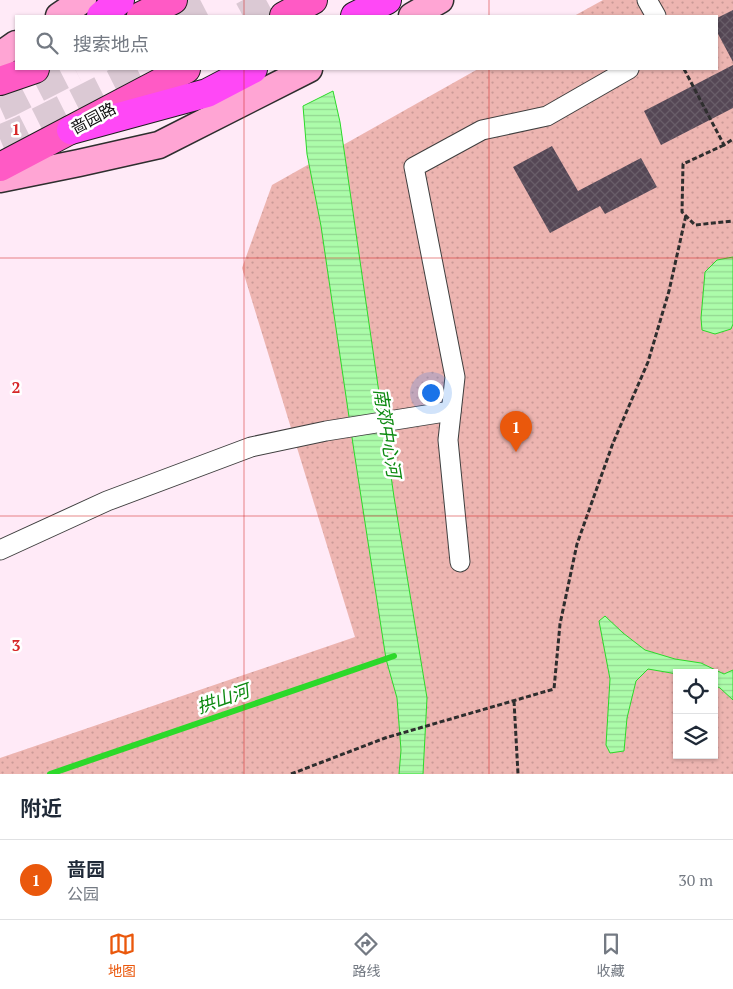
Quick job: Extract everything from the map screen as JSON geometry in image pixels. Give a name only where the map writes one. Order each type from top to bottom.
[{"type":"highway","points":[[102,15],[120,0]]},
{"type":"highway","points":[[357,15],[387,0]]},
{"type":"highway","points":[[71,130],[207,92],[251,70]]},
{"type":"main road","points":[[142,15],[173,0]]},
{"type":"main road","points":[[286,15],[314,0]]},
{"type":"main road","points":[[0,81],[32,70]]},
{"type":"main road","name":"啬园路","points":[[0,167],[184,70]]},
{"type":"street","points":[[61,15],[84,0]]},
{"type":"street","points":[[414,15],[440,0]]},
{"type":"street","points":[[647,0],[655,15]]},
{"type":"street","points":[[0,55],[15,45]]},
{"type":"street","points":[[0,179],[159,145],[307,70]]},
{"type":"street","points":[[460,562],[448,440],[455,377],[414,167],[482,130],[547,116],[627,70]]},
{"type":"street","points":[[0,550],[107,501],[251,446],[326,431],[451,411]]},
{"type":"path","points":[[685,70],[724,145]]},
{"type":"path","points":[[733,139],[683,164],[682,212],[695,225],[733,221]]},
{"type":"path","points":[[291,774],[385,738],[554,689],[560,624],[577,544],[613,443],[648,362],[669,291],[686,215]]},
{"type":"path","points":[[514,701],[518,774]]},
{"type":"shaded area","points":[[603,0],[733,0],[733,774],[0,774],[0,758],[355,637],[242,268],[272,185],[476,70],[718,70],[718,15],[576,15]]},
{"type":"shaded area","points":[[333,91],[340,122],[394,497],[427,698],[423,774],[399,774],[401,750],[397,698],[386,659],[321,226],[307,154],[303,106]]},
{"type":"shaded area","points":[[733,257],[733,324],[731,329],[715,334],[702,330],[701,318],[705,272],[717,260]]},
{"type":"shaded area","points":[[605,616],[645,650],[675,659],[701,663],[714,669],[673,669],[673,673],[648,669],[636,681],[627,718],[624,751],[610,753],[606,745],[610,679],[599,621]]},
{"type":"shaded area","points":[[733,670],[733,700],[718,687],[718,671],[724,674]]},
{"type":"building","points":[[733,10],[733,62],[718,34],[718,18]]},
{"type":"building","points":[[733,65],[733,108],[661,145],[644,111]]},
{"type":"building","points":[[552,146],[578,191],[641,158],[657,187],[605,214],[600,206],[550,233],[513,167]]},
{"type":"waterway","name":"拱山河","points":[[50,774],[394,656]]},
{"type":"tunnel","points":[[179,15],[208,0]]},
{"type":"tunnel","points":[[245,15],[272,0]]},
{"type":"tunnel","points":[[0,107],[73,70]]},
{"type":"tunnel","points":[[0,139],[140,70]]},
{"type":"place","name":"啬园","points":[[516,452]]},
{"type":"water label","name":"南郊中心河","points":[[387,433]]}]
